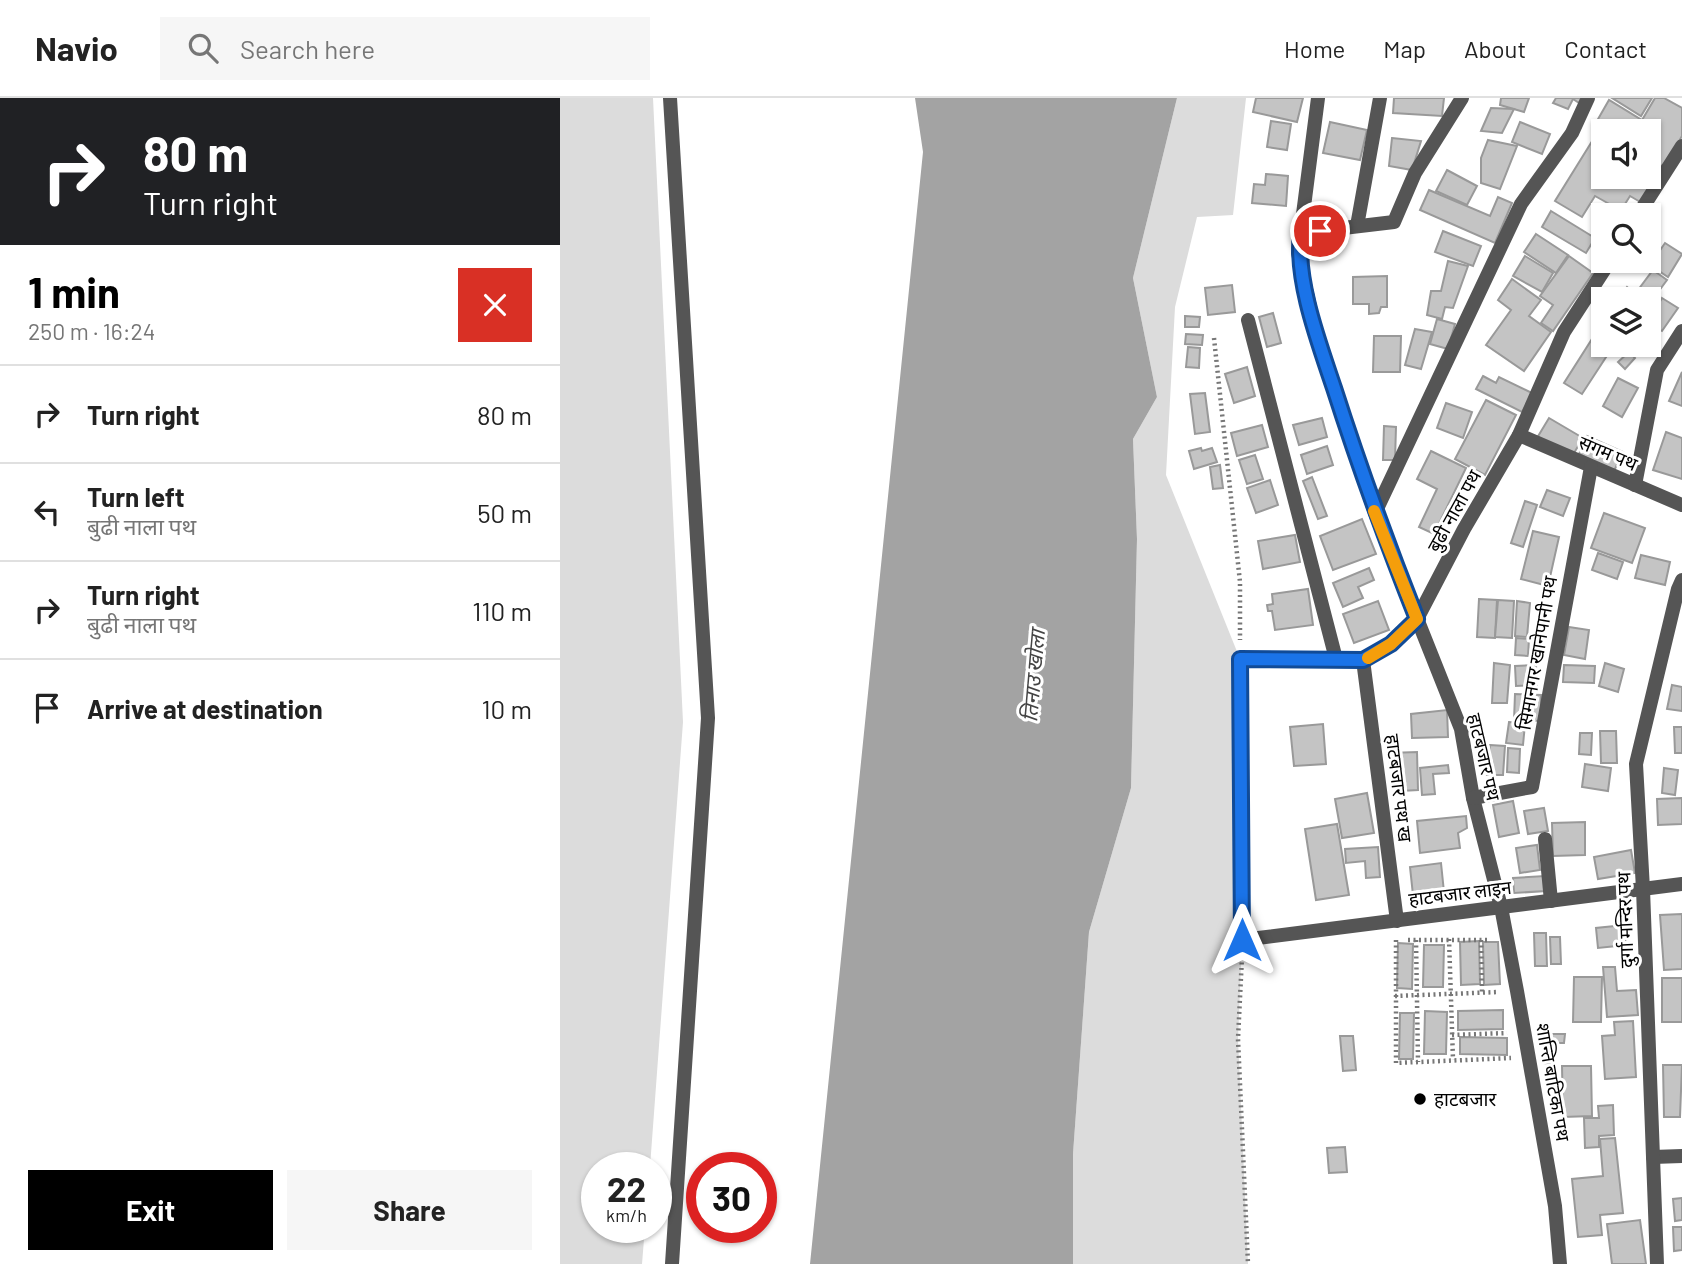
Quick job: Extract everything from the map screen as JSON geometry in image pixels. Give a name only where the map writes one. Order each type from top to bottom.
[{"type":"street","points":[[670,98],[708,718],[672,1264]]},
{"type":"street","points":[[1318,98],[1298,253],[1315,329],[1375,513],[1417,619]]},
{"type":"street","points":[[1357,226],[1380,98]]},
{"type":"street","points":[[1301,233],[1394,222],[1415,173],[1462,98]]},
{"type":"street","points":[[1375,513],[1456,336],[1521,204],[1572,133],[1588,98]]},
{"type":"street","points":[[1646,203],[1682,146]]},
{"type":"street","name":"बुढी नाला पथ","points":[[1363,660],[1391,644],[1417,619],[1464,529],[1519,435],[1564,332],[1602,273]]},
{"type":"street","points":[[1248,320],[1336,659]]},
{"type":"street","points":[[1635,485],[1657,370],[1682,331]]},
{"type":"street","name":"संगम पथ","points":[[1519,435],[1682,505]]},
{"type":"street","name":"सिमानगर खानेपानी पथ","points":[[1473,798],[1532,787],[1591,467]]},
{"type":"street","name":"दुर्गा मन्दिर पथ","points":[[1657,1264],[1636,765],[1682,580]]},
{"type":"street","name":"हाटबजार पथ","points":[[1417,619],[1461,729],[1473,798],[1501,907]]},
{"type":"street","points":[[1242,940],[1240,659],[1363,660]]},
{"type":"street","name":"हाटबजार पथ ख","points":[[1363,660],[1397,921]]},
{"type":"street","points":[[1545,839],[1551,901]]},
{"type":"street","name":"हाटबजार लाइन","points":[[1242,940],[1682,884]]},
{"type":"street","name":"शान्ति बाटिका पथ","points":[[1501,907],[1555,1206],[1560,1264]]},
{"type":"street","points":[[1653,1157],[1682,1156]]},
{"type":"path","points":[[1214,338],[1240,583],[1240,659]]},
{"type":"path","points":[[1449,914],[1453,1060]]},
{"type":"path","points":[[1416,918],[1418,1062]]},
{"type":"path","points":[[1242,940],[1238,1039],[1248,1264]]},
{"type":"path","points":[[1498,940],[1394,940],[1396,1063],[1511,1058]]},
{"type":"path","points":[[1481,940],[1482,993]]},
{"type":"path","points":[[1395,996],[1517,991]]},
{"type":"path","points":[[1452,1035],[1509,1033]]},
{"type":"shaded area","points":[[560,98],[653,98],[683,722],[651,1152],[581,1152],[581,1243],[644,1243],[642,1264],[560,1264]]},
{"type":"shaded area","points":[[1177,98],[1246,98],[1233,215],[1197,217],[1175,307],[1166,475],[1240,659],[1242,940],[1238,1039],[1248,1264],[1073,1264],[1073,1154],[1089,932],[1131,788],[1137,539],[1133,439],[1157,397],[1133,278]]},
{"type":"water","name":"तिनाउ खोला","points":[[915,98],[1177,98],[1133,278],[1157,397],[1133,439],[1137,539],[1131,788],[1089,932],[1073,1154],[1073,1264],[810,1264],[923,152]]},
{"type":"building","points":[[1256,98],[1303,98],[1297,122],[1253,112]]},
{"type":"building","points":[[1394,98],[1444,98],[1442,116],[1393,113]]},
{"type":"building","points":[[1501,98],[1529,98],[1524,112],[1500,105]]},
{"type":"building","points":[[1556,98],[1581,98],[1579,103],[1573,99],[1568,109],[1553,103]]},
{"type":"building","points":[[1612,98],[1652,98],[1641,116]]},
{"type":"building","points":[[1655,98],[1664,98],[1682,108],[1682,136],[1664,167],[1661,165],[1661,119],[1643,119]]},
{"type":"building","points":[[1609,100],[1640,119],[1598,119]]},
{"type":"building","points":[[1491,108],[1514,109],[1502,133],[1481,131]]},
{"type":"building","points":[[1271,121],[1291,124],[1287,150],[1267,147]]},
{"type":"building","points":[[1330,122],[1367,130],[1360,160],[1323,153]]},
{"type":"building","points":[[1520,122],[1550,134],[1542,154],[1512,142]]},
{"type":"building","points":[[1392,138],[1421,141],[1412,170],[1389,166]]},
{"type":"building","points":[[1488,140],[1517,146],[1500,189],[1481,183],[1481,158]]},
{"type":"building","points":[[1591,143],[1591,189],[1650,189],[1642,203],[1630,196],[1626,203],[1608,203],[1595,196],[1582,217],[1555,201]]},
{"type":"building","points":[[1447,170],[1477,186],[1467,205],[1436,191]]},
{"type":"building","points":[[1266,174],[1288,176],[1286,206],[1252,203],[1254,184],[1265,185]]},
{"type":"building","points":[[1429,190],[1490,216],[1498,197],[1512,203],[1495,243],[1420,210]]},
{"type":"building","points":[[1551,211],[1591,236],[1591,245],[1586,253],[1542,227]]},
{"type":"building","points":[[1443,231],[1481,246],[1473,266],[1435,252]]},
{"type":"building","points":[[1536,234],[1568,255],[1556,273],[1524,252]]},
{"type":"building","points":[[1665,243],[1682,254],[1668,277],[1661,272],[1661,249]]},
{"type":"building","points":[[1525,256],[1553,273],[1542,292],[1513,276]]},
{"type":"building","points":[[1569,256],[1593,273],[1553,331],[1541,323],[1553,305],[1540,296]]},
{"type":"building","points":[[1448,261],[1468,266],[1453,308],[1445,307],[1442,319],[1427,315],[1431,291],[1441,291]]},
{"type":"building","points":[[1651,273],[1657,273],[1667,280],[1661,288],[1640,287]]},
{"type":"building","points":[[1387,276],[1387,307],[1381,307],[1379,313],[1369,314],[1369,304],[1353,304],[1353,277]]},
{"type":"building","points":[[1512,279],[1541,300],[1529,316],[1551,332],[1524,371],[1486,345],[1511,310],[1498,300]]},
{"type":"building","points":[[1232,285],[1235,312],[1208,315],[1205,288]]},
{"type":"building","points":[[1661,300],[1678,308],[1662,331],[1661,330]]},
{"type":"building","points":[[1273,313],[1281,343],[1267,347],[1259,317]]},
{"type":"building","points":[[1185,316],[1200,317],[1199,327],[1185,327]]},
{"type":"building","points":[[1437,319],[1455,324],[1448,349],[1430,344]]},
{"type":"building","points":[[1415,329],[1432,332],[1421,369],[1405,365]]},
{"type":"building","points":[[1186,334],[1203,335],[1202,345],[1185,344]]},
{"type":"building","points":[[1374,336],[1401,336],[1400,372],[1373,372]]},
{"type":"building","points":[[1591,341],[1591,357],[1606,357],[1582,394],[1564,383]]},
{"type":"building","points":[[1188,347],[1200,348],[1199,368],[1186,367]]},
{"type":"building","points":[[1624,357],[1635,358],[1625,369],[1618,362]]},
{"type":"building","points":[[1247,367],[1255,396],[1234,403],[1225,374]]},
{"type":"building","points":[[1682,372],[1682,406],[1669,401]]},
{"type":"building","points":[[1483,376],[1496,383],[1499,377],[1532,393],[1522,412],[1476,389]]},
{"type":"building","points":[[1618,378],[1638,388],[1622,417],[1603,406]]},
{"type":"building","points":[[1205,393],[1210,432],[1195,434],[1190,394]]},
{"type":"building","points":[[1486,400],[1516,415],[1485,475],[1455,459]]},
{"type":"building","points":[[1446,403],[1472,412],[1463,438],[1437,428]]},
{"type":"building","points":[[1322,418],[1327,437],[1299,445],[1293,425]]},
{"type":"building","points":[[1549,418],[1583,438],[1571,458],[1537,438]]},
{"type":"building","points":[[1262,425],[1268,447],[1237,456],[1231,433]]},
{"type":"building","points":[[1384,426],[1396,427],[1395,460],[1383,460]]},
{"type":"building","points":[[1666,432],[1682,438],[1682,479],[1653,470]]},
{"type":"building","points":[[1587,436],[1623,452],[1614,471],[1579,454]]},
{"type":"building","points":[[1327,446],[1333,465],[1307,474],[1301,455]]},
{"type":"building","points":[[1201,448],[1202,451],[1212,448],[1217,462],[1194,469],[1189,451]]},
{"type":"building","points":[[1431,451],[1466,468],[1434,534],[1419,527],[1437,489],[1417,479]]},
{"type":"building","points":[[1255,455],[1263,479],[1247,484],[1239,460]]},
{"type":"building","points":[[1220,465],[1223,488],[1213,489],[1210,467]]},
{"type":"building","points":[[1312,477],[1327,516],[1318,519],[1303,481]]},
{"type":"building","points":[[1270,480],[1278,505],[1256,513],[1247,488]]},
{"type":"building","points":[[1547,490],[1570,498],[1563,516],[1540,507]]},
{"type":"building","points":[[1525,501],[1537,505],[1523,547],[1511,543]]},
{"type":"building","points":[[1604,513],[1645,528],[1632,563],[1591,548]]},
{"type":"building","points":[[1362,519],[1376,554],[1333,570],[1320,536]]},
{"type":"building","points":[[1533,531],[1559,537],[1548,586],[1521,579]]},
{"type":"building","points":[[1295,535],[1300,562],[1263,569],[1258,541]]},
{"type":"building","points":[[1598,553],[1623,562],[1617,579],[1592,570]]},
{"type":"building","points":[[1641,555],[1670,562],[1665,585],[1635,578]]},
{"type":"building","points":[[1369,568],[1374,580],[1358,587],[1363,598],[1343,607],[1333,583]]},
{"type":"building","points":[[1308,589],[1313,625],[1275,630],[1272,611],[1268,611],[1267,605],[1273,604],[1272,594]]},
{"type":"building","points":[[1479,599],[1497,600],[1495,638],[1477,637]]},
{"type":"building","points":[[1498,600],[1514,601],[1512,638],[1495,637]]},
{"type":"building","points":[[1378,601],[1389,630],[1354,643],[1343,614]]},
{"type":"building","points":[[1517,601],[1530,603],[1527,637],[1515,636]]},
{"type":"building","points":[[1569,627],[1589,630],[1585,659],[1564,655]]},
{"type":"building","points":[[1516,638],[1529,639],[1528,656],[1515,655]]},
{"type":"building","points":[[1494,663],[1510,665],[1507,703],[1492,703]]},
{"type":"building","points":[[1605,663],[1624,669],[1618,692],[1599,686]]},
{"type":"building","points":[[1536,665],[1537,685],[1516,686],[1515,666]]},
{"type":"building","points":[[1564,665],[1595,666],[1594,683],[1563,682]]},
{"type":"building","points":[[1672,685],[1682,687],[1682,711],[1667,709]]},
{"type":"building","points":[[1515,694],[1541,695],[1541,721],[1514,720]]},
{"type":"building","points":[[1447,710],[1448,737],[1412,738],[1411,714]]},
{"type":"building","points":[[1509,722],[1525,724],[1523,745],[1506,743]]},
{"type":"building","points":[[1323,724],[1326,764],[1294,766],[1290,727]]},
{"type":"building","points":[[1674,727],[1682,727],[1682,753],[1675,753]]},
{"type":"building","points":[[1600,731],[1616,731],[1617,763],[1601,763]]},
{"type":"building","points":[[1580,733],[1592,733],[1591,755],[1579,754]]},
{"type":"building","points":[[1490,745],[1505,746],[1503,775],[1487,775]]},
{"type":"building","points":[[1508,748],[1520,749],[1519,773],[1507,772]]},
{"type":"building","points":[[1417,752],[1418,790],[1401,791],[1401,768],[1390,768],[1389,753]]},
{"type":"building","points":[[1585,764],[1611,768],[1608,791],[1582,787]]},
{"type":"building","points":[[1448,765],[1449,773],[1433,774],[1435,794],[1422,795],[1420,768]]},
{"type":"building","points":[[1664,768],[1678,770],[1675,795],[1662,793]]},
{"type":"building","points":[[1367,793],[1374,833],[1342,838],[1335,799]]},
{"type":"building","points":[[1682,798],[1682,824],[1658,825],[1657,799]]},
{"type":"building","points":[[1513,801],[1519,833],[1499,837],[1493,805]]},
{"type":"building","points":[[1544,808],[1548,831],[1528,834],[1524,811]]},
{"type":"building","points":[[1466,816],[1467,828],[1458,833],[1460,848],[1420,853],[1417,821]]},
{"type":"building","points":[[1585,822],[1585,855],[1553,856],[1552,823]]},
{"type":"building","points":[[1337,824],[1349,895],[1316,900],[1305,829]]},
{"type":"building","points":[[1537,845],[1540,870],[1520,873],[1516,848]]},
{"type":"building","points":[[1378,847],[1380,877],[1366,878],[1365,861],[1346,863],[1345,849]]},
{"type":"building","points":[[1631,850],[1635,873],[1598,879],[1594,857]]},
{"type":"building","points":[[1441,863],[1444,892],[1413,895],[1410,867]]},
{"type":"building","points":[[1545,876],[1546,891],[1514,893],[1513,878]]},
{"type":"building","points":[[1682,914],[1682,969],[1664,970],[1660,915]]},
{"type":"building","points":[[1624,925],[1626,945],[1598,948],[1596,928]]},
{"type":"building","points":[[1534,933],[1546,933],[1547,966],[1535,966]]},
{"type":"building","points":[[1550,937],[1560,937],[1561,964],[1551,964]]},
{"type":"building","points":[[1479,941],[1480,984],[1461,985],[1460,942]]},
{"type":"building","points":[[1483,942],[1498,942],[1500,984],[1484,985]]},
{"type":"building","points":[[1398,943],[1413,944],[1412,989],[1397,988]]},
{"type":"building","points":[[1424,945],[1444,945],[1443,987],[1423,987]]},
{"type":"building","points":[[1603,967],[1615,967],[1617,991],[1636,990],[1638,1015],[1607,1017]]},
{"type":"building","points":[[1574,977],[1602,977],[1601,1022],[1573,1022]]},
{"type":"building","points":[[1662,978],[1682,978],[1682,1022],[1662,1022]]},
{"type":"building","points":[[1503,1010],[1503,1029],[1458,1030],[1458,1011]]},
{"type":"building","points":[[1425,1011],[1447,1012],[1446,1054],[1424,1054]]},
{"type":"building","points":[[1400,1013],[1414,1013],[1413,1059],[1399,1059]]},
{"type":"building","points":[[1633,1021],[1636,1077],[1605,1079],[1602,1036],[1615,1035],[1614,1022]]},
{"type":"building","points":[[1545,1034],[1565,1034],[1564,1043],[1555,1043],[1554,1064],[1544,1063]]},
{"type":"building","points":[[1340,1036],[1353,1036],[1356,1070],[1343,1071]]},
{"type":"building","points":[[1460,1037],[1507,1038],[1507,1055],[1460,1054]]},
{"type":"building","points":[[1663,1065],[1682,1065],[1680,1117],[1664,1117]]},
{"type":"building","points":[[1562,1066],[1591,1066],[1592,1116],[1563,1117]]},
{"type":"building","points":[[1613,1105],[1614,1135],[1599,1136],[1599,1147],[1585,1148],[1584,1118],[1599,1118],[1598,1106]]},
{"type":"building","points":[[1615,1138],[1623,1213],[1600,1215],[1602,1235],[1578,1237],[1572,1179],[1603,1176],[1600,1139]]},
{"type":"building","points":[[1345,1147],[1347,1172],[1329,1173],[1327,1148]]},
{"type":"building","points":[[1682,1198],[1682,1220],[1675,1221],[1673,1199]]},
{"type":"building","points":[[1640,1220],[1646,1264],[1612,1264],[1607,1224]]},
{"type":"building","points":[[1673,1227],[1682,1227],[1682,1250],[1674,1251]]},
{"type":"slow traffic","points":[[1368,658],[1391,644],[1417,619],[1374,511]]},
{"type":"place","name":"हाटबजार","points":[[1420,1099]]},
{"type":"route","points":[[1242,940],[1240,659],[1363,660],[1391,644],[1417,619],[1375,513],[1315,329],[1298,253],[1301,233],[1320,231]]}]
